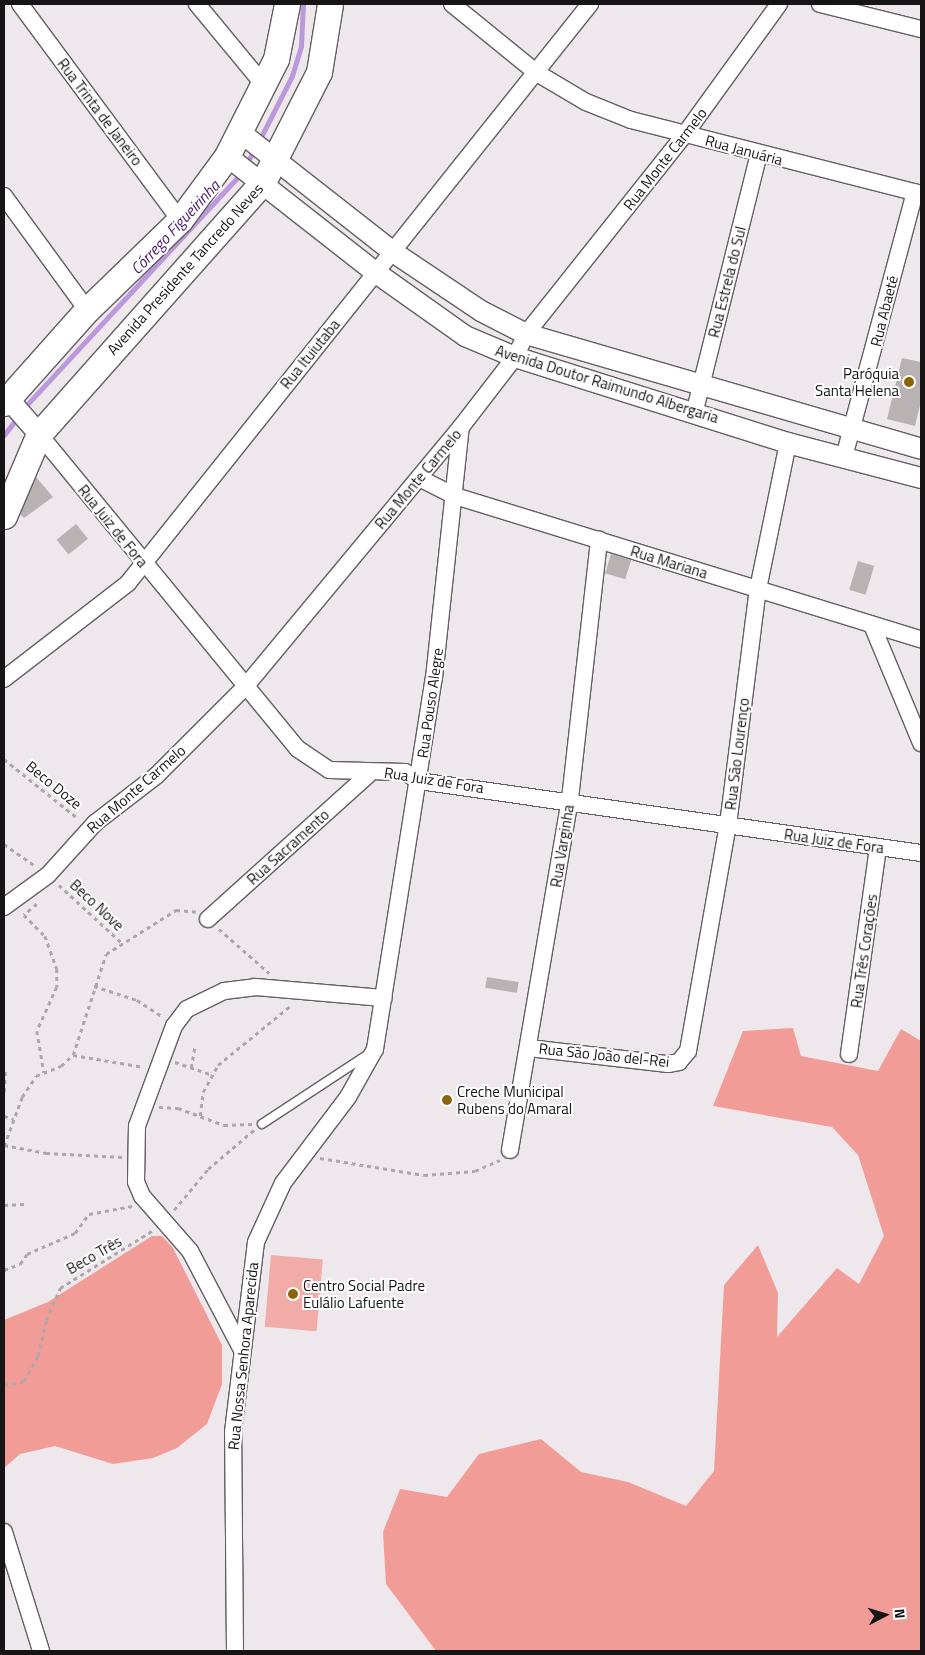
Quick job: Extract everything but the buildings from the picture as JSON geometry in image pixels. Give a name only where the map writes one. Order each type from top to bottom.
[{"type":"main road","points":[[9,402],[87,310],[180,220],[228,156],[264,86],[284,30],[287,4]]},
{"type":"main road","name":"Avenida Presidente Tancredo Neves","points":[[4,516],[39,434],[263,182],[318,72],[330,4]]},
{"type":"street","name":"Rua Trinta de Janeiro","points":[[20,4],[180,220]]},
{"type":"street","points":[[197,4],[264,86]]},
{"type":"street","name":"Rua Januária","points":[[452,4],[537,73],[586,102],[685,134],[918,193]]},
{"type":"street","name":"Rua Ituiutaba","points":[[4,679],[128,583],[375,272],[537,73],[590,4]]},
{"type":"street","name":"Rua Monte Carmelo","points":[[4,907],[53,879],[90,828],[157,775],[245,687],[461,427],[515,357],[526,334],[685,134],[779,4]]},
{"type":"street","points":[[820,4],[921,29]]},
{"type":"street","name":"Avenida Doutor Raimundo Albergaria","points":[[240,132],[393,252],[481,311],[526,334],[701,384],[853,431],[921,449]]},
{"type":"street","name":"Rua Estrela do Sul","points":[[696,410],[759,154]]},
{"type":"street","name":"Avenida Doutor Raimundo Albergaria","points":[[228,156],[375,272],[465,336],[515,357],[696,410],[788,443],[921,478]]},
{"type":"street","name":"Rua Abaeté","points":[[844,458],[918,193]]},
{"type":"street","points":[[4,196],[87,310]]},
{"type":"street","points":[[9,402],[39,434]]},
{"type":"street","name":"Rua Pouso Alegre","points":[[352,1091],[375,1049],[384,998],[419,781],[455,496],[461,427]]},
{"type":"street","name":"Rua Juiz de Fora","points":[[39,434],[143,564],[298,749],[329,770],[368,775],[380,770],[405,772],[419,781],[570,799],[728,825],[921,853]]},
{"type":"street","name":"Rua São Lourenço","points":[[679,1062],[688,1051],[728,825],[758,589],[788,443]]},
{"type":"street","name":"Rua Mariana","points":[[419,478],[455,496],[921,639]]},
{"type":"street","name":"Rua Varginha","points":[[510,1150],[529,1048],[570,799],[599,540]]},
{"type":"street","points":[[872,625],[921,743]]},
{"type":"street","name":"Rua Sacramento","points":[[208,919],[368,775]]},
{"type":"street","name":"Rua Três Corações","points":[[850,1054],[878,848]]},
{"type":"street","points":[[242,1350],[190,1251],[148,1203],[136,1182],[134,1157],[145,1105],[164,1066],[175,1024],[205,997],[232,990],[273,988],[384,998]]},
{"type":"street","name":"Rua São João del-Rei","points":[[529,1048],[668,1064],[679,1062]]},
{"type":"street","name":"Rua Nossa Senhora Aparecida","points":[[235,1651],[232,1465],[242,1350],[261,1224],[302,1157],[352,1091]]},
{"type":"street","points":[[4,1532],[41,1651]]},
{"type":"lane","points":[[262,1124],[375,1049]]},
{"type":"path","name":"Beco Doze","points":[[4,759],[90,828]]},
{"type":"path","name":"Beco Nove","points":[[4,844],[53,879],[122,943]]},
{"type":"path","points":[[73,1055],[106,954],[176,910],[193,910],[208,919],[268,971],[273,988]]},
{"type":"path","points":[[24,915],[45,936],[57,969],[57,987],[37,1031],[44,1072]]},
{"type":"path","points":[[94,986],[137,1000],[175,1024]]},
{"type":"path","points":[[200,1116],[203,1092],[212,1075],[254,1033],[275,1022],[302,991]]},
{"type":"path","points":[[191,1068],[195,1045]]},
{"type":"path","points":[[134,1157],[46,1153],[4,1145],[22,1097],[44,1072],[73,1055],[191,1068],[212,1075]]},
{"type":"path","points":[[4,1092],[5,1070]]},
{"type":"path","points":[[145,1105],[178,1108],[224,1125],[262,1124]]},
{"type":"path","points":[[4,1116],[14,1119]]},
{"type":"path","name":"Beco Três","points":[[4,1385],[24,1381],[38,1356],[46,1320],[60,1288],[164,1222],[208,1169],[262,1124]]},
{"type":"path","points":[[302,1157],[438,1175],[488,1167],[510,1150]]},
{"type":"path","points":[[4,1270],[20,1264],[27,1254],[75,1233],[89,1214],[148,1203]]},
{"type":"path","points":[[4,1205],[25,1204]]},
{"type":"shaded area","points":[[793,1028],[801,1056],[878,1071],[901,1029],[921,1041],[921,1651],[436,1651],[386,1584],[383,1532],[400,1489],[447,1497],[479,1454],[541,1439],[581,1472],[628,1482],[686,1506],[714,1471],[724,1285],[758,1245],[778,1293],[777,1337],[837,1268],[859,1284],[884,1236],[858,1155],[832,1127],[713,1106],[743,1031]]},
{"type":"shaded area","points":[[152,1236],[162,1236],[173,1248],[222,1345],[222,1384],[207,1424],[177,1448],[153,1458],[113,1464],[55,1446],[20,1454],[4,1468],[4,1320],[48,1302]]},
{"type":"shaded area","name":"Centro Social Padre Eulálio Lafuente","points":[[271,1255],[323,1260],[317,1331],[265,1327]]},
{"type":"waterway","name":"Córrego Figueirinha","points":[[259,141],[292,76],[301,46],[303,4]]},
{"type":"waterway","name":"Córrego Figueirinha","points":[[246,165],[254,150]]},
{"type":"waterway","name":"Córrego Figueirinha","points":[[24,408],[241,174]]},
{"type":"waterway","name":"Córrego Figueirinha","points":[[4,435],[18,417]]},
{"type":"place","name":"Paróquia Santa Helena","points":[[909,382]]},
{"type":"place","name":"Creche Municipal Rubens do Amaral","points":[[447,1100]]},
{"type":"place","name":"Centro Social Padre Eulálio Lafuente","points":[[293,1294]]}]
